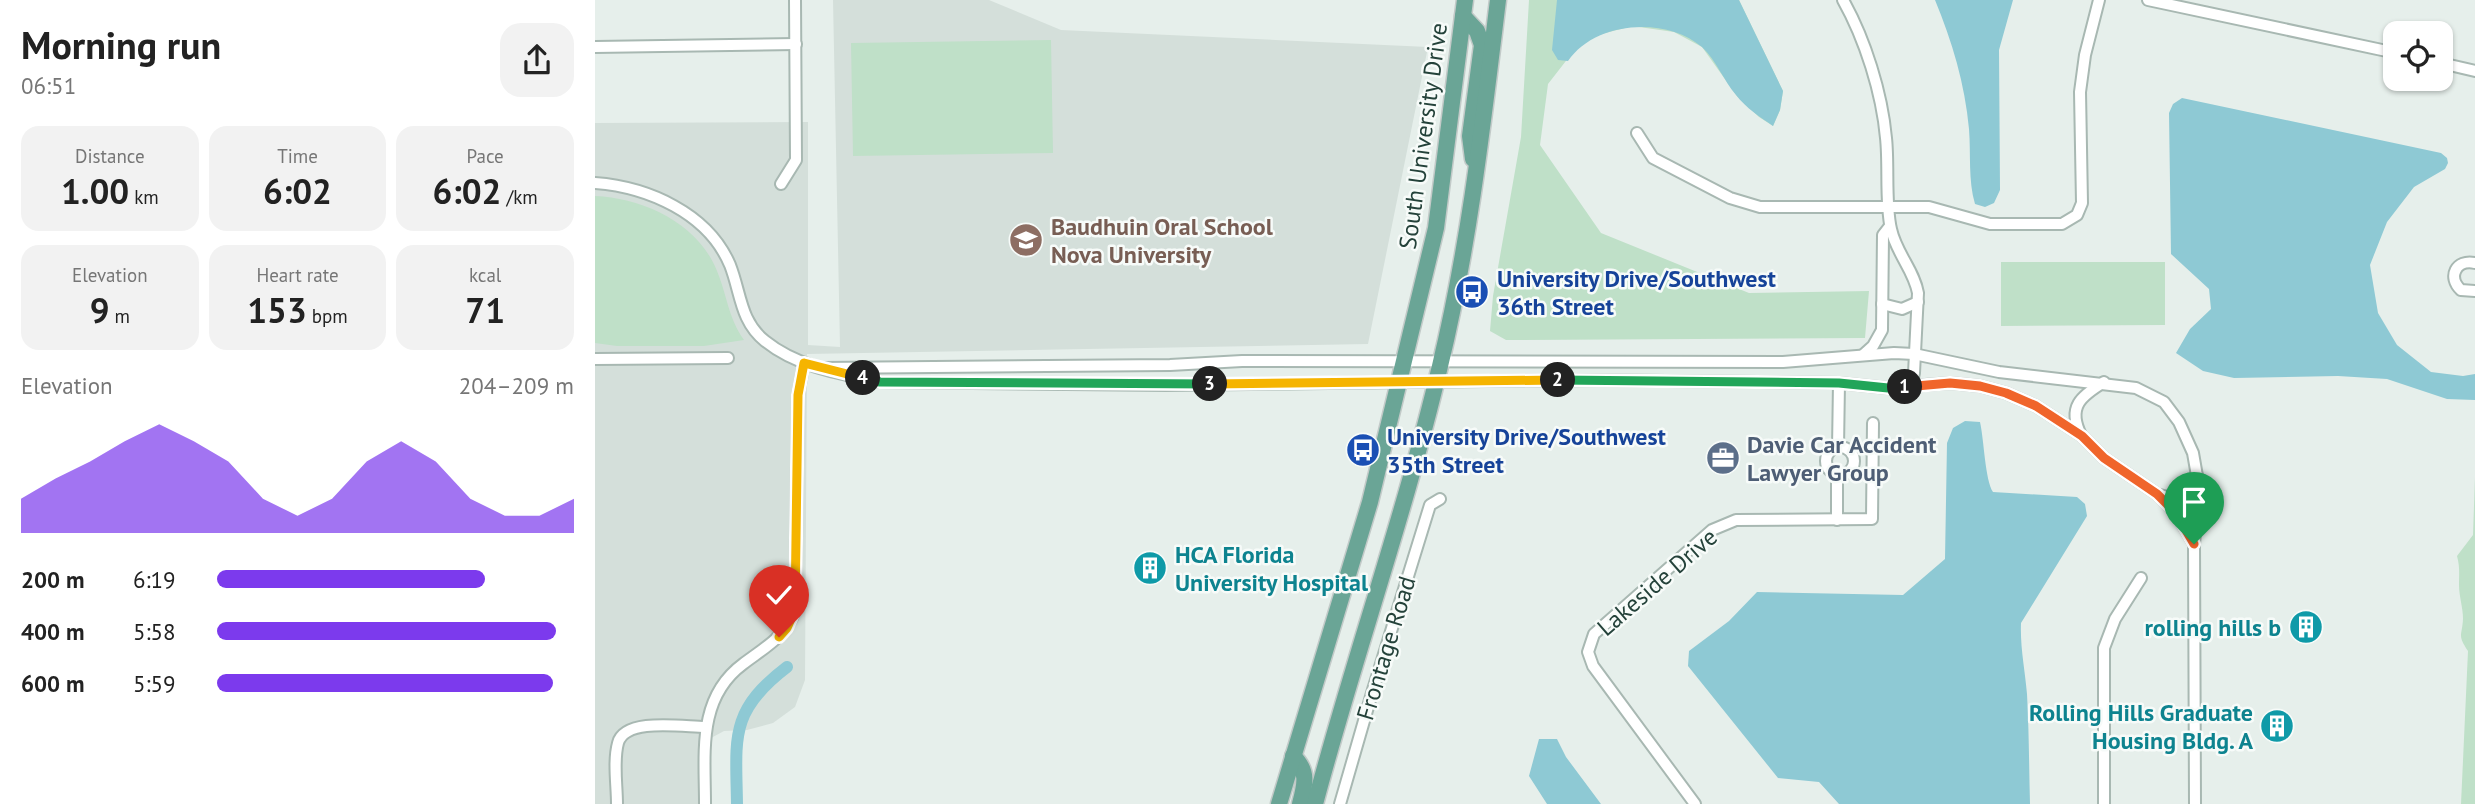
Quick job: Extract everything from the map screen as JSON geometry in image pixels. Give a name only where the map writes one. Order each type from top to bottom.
[{"type":"main road","points":[[1315,804],[1441,362],[1476,183],[1498,0]]},
{"type":"main road","points":[[1464,8],[1482,45],[1470,136],[1476,183]]},
{"type":"main road","name":"South University Drive","points":[[1279,804],[1370,502],[1440,208],[1464,8]]},
{"type":"main road","points":[[1293,756],[1304,769],[1306,782],[1300,804]]},
{"type":"street","points":[[781,184],[796,160],[795,0]]},
{"type":"street","points":[[1843,0],[1854,20],[1874,76],[1886,136],[1890,226],[1896,249],[1916,282],[1918,302],[1914,373],[1910,386]]},
{"type":"street","points":[[1637,133],[1653,158],[1730,198],[1761,207],[1929,207],[1990,224],[2062,223],[2077,215],[2082,204],[2080,92],[2085,55],[2099,0]]},
{"type":"street","points":[[2148,0],[2383,51]]},
{"type":"street","points":[[595,47],[796,44]]},
{"type":"street","points":[[2453,66],[2475,71]]},
{"type":"street","points":[[595,183],[633,188],[653,195],[673,205],[706,231],[720,247],[730,265],[741,308],[749,324],[764,341],[787,357],[880,382],[1166,385],[1681,381],[1839,383],[1888,388],[1950,383],[1980,386],[2006,393],[2036,406],[2082,436],[2104,458],[2157,494],[2176,513],[2194,544]]},
{"type":"street","points":[[1863,355],[1873,346],[1882,330],[1883,235],[1890,226]]},
{"type":"street","points":[[2475,263],[2470,261],[2460,264],[2453,273],[2453,278],[2461,290],[2475,291]]},
{"type":"street","points":[[1882,304],[1902,309],[1918,302]]},
{"type":"street","points":[[821,368],[1170,365],[1242,360],[1783,362],[1863,355],[1914,354],[1999,372],[2136,387],[2164,402],[2179,422],[2193,453],[2197,476],[2199,493],[2194,544],[2195,804]]},
{"type":"street","points":[[595,359],[728,358]]},
{"type":"street","points":[[1681,361],[1681,381]]},
{"type":"street","points":[[1783,362],[1783,382]]},
{"type":"street","points":[[705,804],[705,726],[713,702],[734,671],[779,637],[787,628],[795,610],[798,395],[804,363]]},
{"type":"street","points":[[2082,436],[2075,423],[2074,412],[2087,393],[2104,382]]},
{"type":"street","points":[[1838,448],[1839,383]]},
{"type":"street","name":"Lakeside Drive","points":[[1695,804],[1593,666],[1588,652],[1594,634],[1712,530],[1736,520],[1872,519],[1873,423]]},
{"type":"street","points":[[1838,448],[1847,449],[1854,460],[1850,471],[1837,475],[1830,470],[1826,461],[1830,453],[1838,448]]},
{"type":"street","points":[[1837,475],[1837,520]]},
{"type":"street","points":[[2157,494],[2171,498],[2181,497],[2197,476]]},
{"type":"street","name":"Frontage Road","points":[[1341,804],[1430,505],[1440,499]]},
{"type":"street","points":[[2104,804],[2104,648],[2115,619],[2141,578]]},
{"type":"street","points":[[617,804],[617,754],[622,734],[642,726],[705,726]]},
{"type":"shaded area","points":[[833,0],[989,0],[1061,30],[1428,47],[1368,344],[807,354],[805,680],[795,707],[773,723],[747,730],[724,731],[711,738],[711,804],[595,804],[595,123],[808,122],[808,345],[840,347]]},
{"type":"green space","points":[[1529,0],[1739,0],[1783,91],[1780,110],[1773,126],[1737,96],[1702,47],[1674,32],[1632,26],[1598,35],[1576,48],[1548,84],[1540,145],[1601,233],[1749,293],[1869,291],[1865,338],[1506,340],[1490,331],[1493,296],[1521,137]]},
{"type":"green space","points":[[1051,40],[1053,153],[853,156],[851,43]]},
{"type":"green space","points":[[595,196],[650,208],[667,216],[697,239],[717,271],[731,314],[744,340],[704,346],[617,346],[595,343]]},
{"type":"green space","points":[[2001,262],[2165,262],[2165,325],[2001,326]]},
{"type":"green space","points":[[2475,477],[2475,804],[2461,804],[2468,651],[2461,638],[2463,615],[2457,556],[2473,535]]},
{"type":"water","points":[[1557,0],[1739,0],[1783,91],[1780,110],[1773,126],[1740,100],[1702,47],[1670,30],[1632,27],[1613,31],[1580,48],[1568,61],[1558,60],[1552,50]]},
{"type":"water","points":[[1935,0],[2013,0],[1999,50],[2000,190],[1994,203],[1985,207],[1975,204],[1971,186],[1969,129],[1961,79]]},
{"type":"water","points":[[2182,98],[2441,153],[2447,158],[2445,169],[2414,187],[2387,222],[2370,265],[2378,313],[2397,345],[2431,372],[2463,376],[2475,374],[2475,400],[2447,399],[2387,379],[2338,376],[2234,378],[2203,371],[2176,353],[2190,329],[2211,309],[2209,289],[2171,254],[2169,113],[2173,104]]},
{"type":"water","points":[[1965,421],[1980,422],[1988,478],[1993,492],[2077,497],[2085,504],[2087,516],[2021,623],[2027,694],[2030,804],[1839,804],[1819,782],[1778,778],[1688,666],[1689,651],[1729,621],[1757,592],[1903,595],[1945,559],[1947,443],[1953,428]]},
{"type":"water","points":[[1539,739],[1557,739],[1566,757],[1601,804],[1547,804],[1529,776]]},
{"type":"waterway","points":[[737,804],[737,743],[745,712],[768,683],[787,667]]},
{"type":"place","name":"Baudhuin Oral School Nova University","points":[[1026,240]]},
{"type":"place","name":"University Drive/Southwest 36th Street","points":[[1472,292]]},
{"type":"place","name":"University Drive/Southwest 35th Street","points":[[1363,450]]},
{"type":"place","name":"Davie Car Accident Lawyer Group","points":[[1723,458]]},
{"type":"place","name":"HCA Florida University Hospital","points":[[1150,568]]},
{"type":"place","name":"rolling hills b","points":[[2306,627]]},
{"type":"place","name":"Rolling Hills Graduate Housing Bldg. A","points":[[2277,726]]},
{"type":"route","points":[[779,637],[787,628],[795,610],[798,395],[804,363],[880,382],[1166,385],[1576,380],[1839,383],[1888,388],[1950,383],[1980,386],[2006,393],[2036,406],[2082,436],[2104,458],[2157,494],[2176,513],[2194,544]]}]
